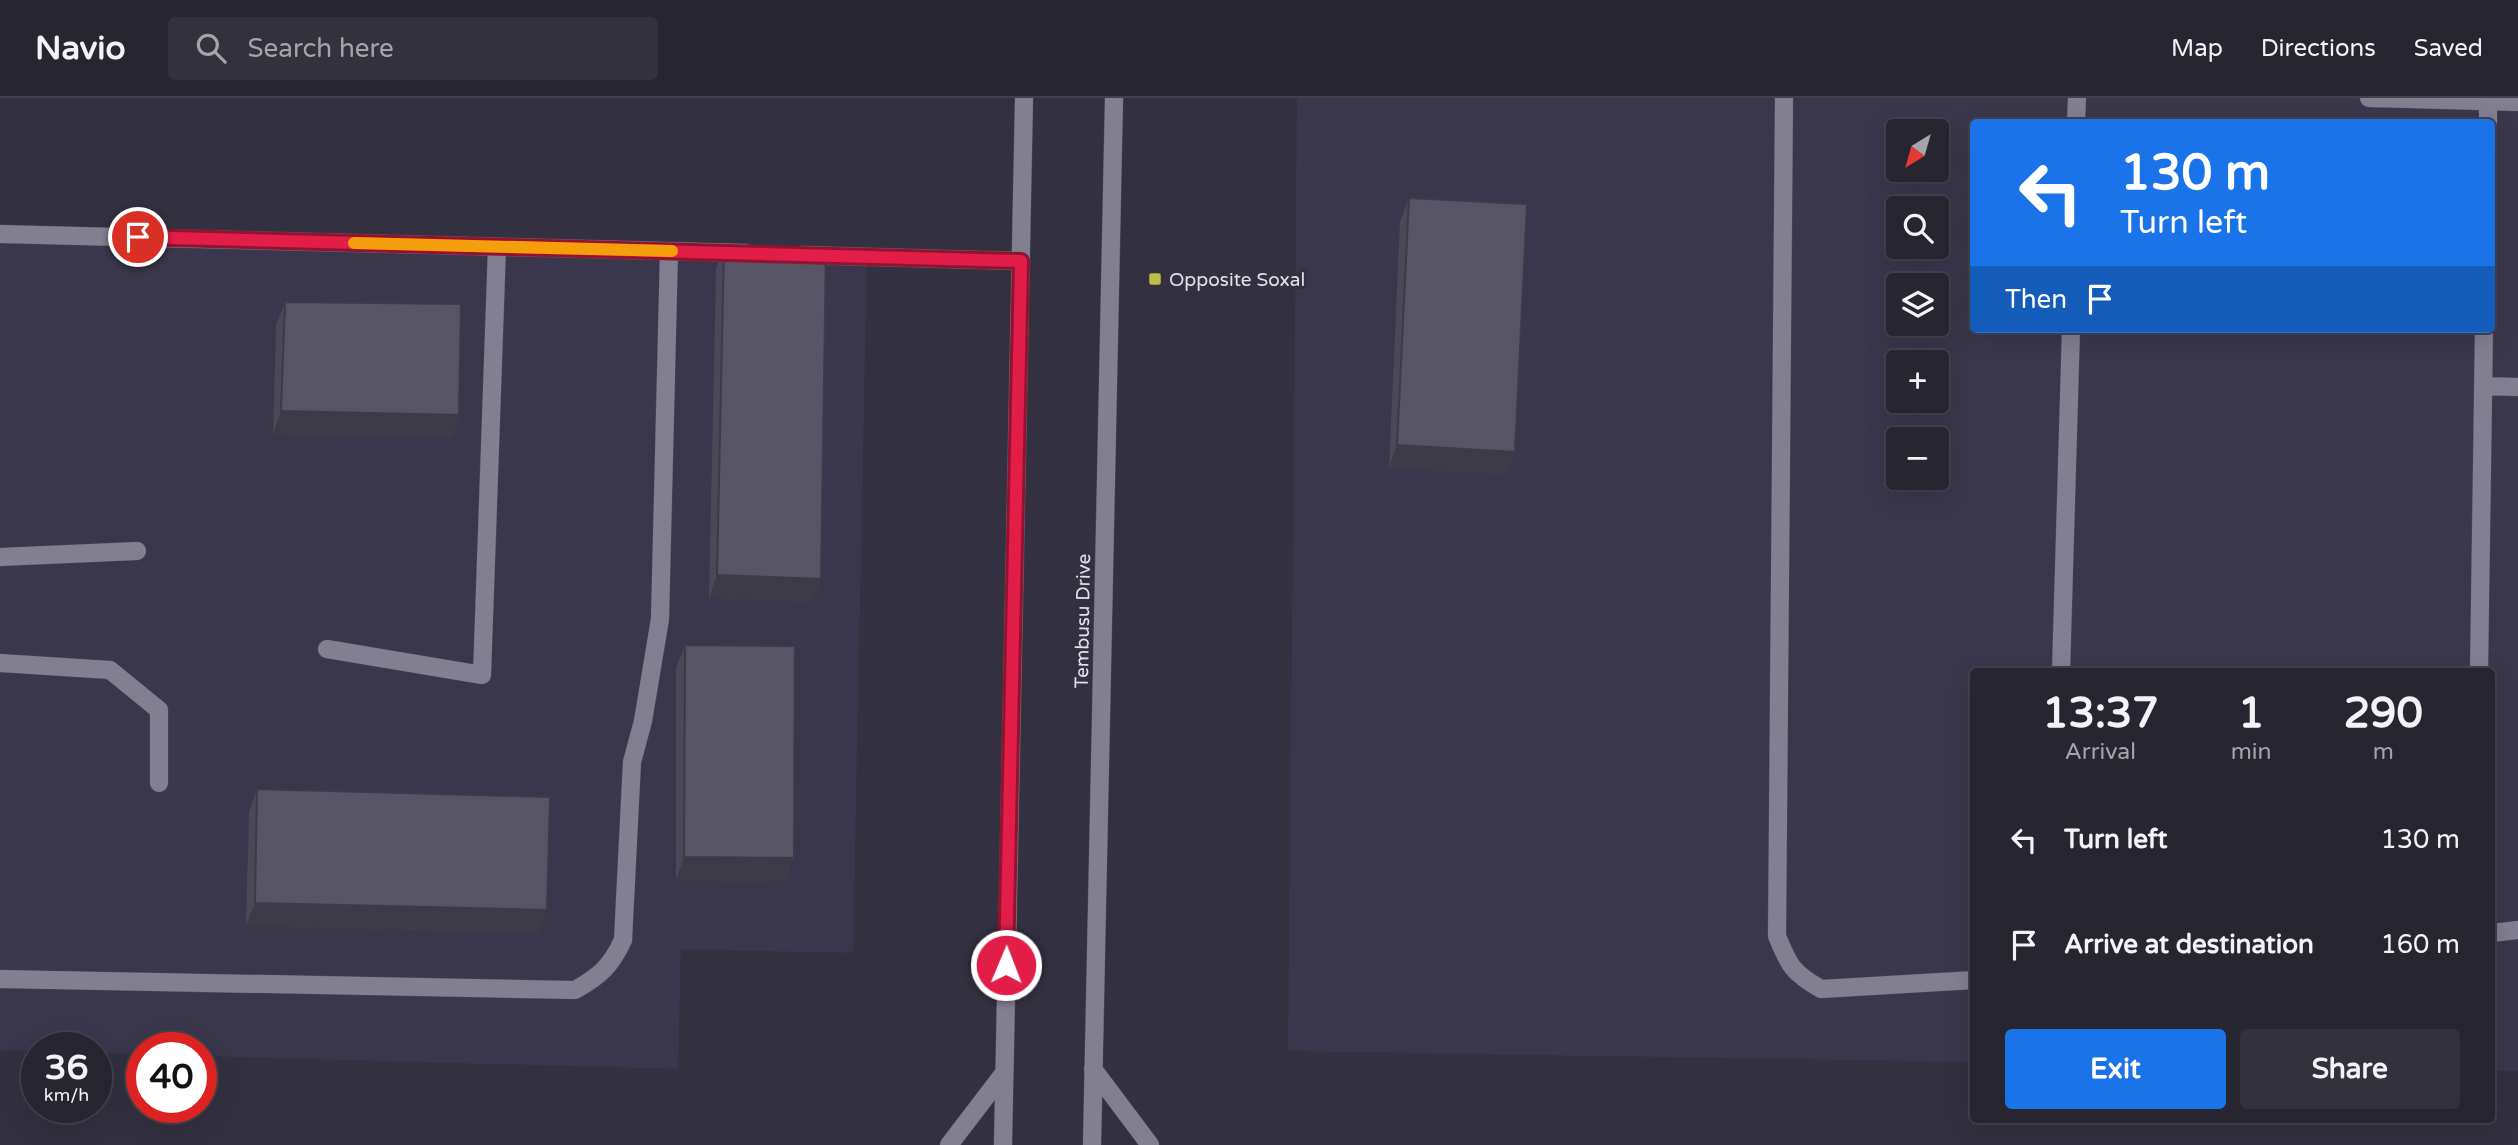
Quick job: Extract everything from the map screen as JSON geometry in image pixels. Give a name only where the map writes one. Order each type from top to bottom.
[{"type":"street","points":[[1003,1145],[1024,98]]},
{"type":"street","name":"Tembusu Drive","points":[[1092,1145],[1114,98]]},
{"type":"street","points":[[1784,98],[1777,936],[1787,961],[1800,977],[1821,989],[1970,981]]},
{"type":"street","points":[[2076,119],[2077,98]]},
{"type":"street","points":[[2369,98],[2488,99],[2518,102]]},
{"type":"street","points":[[2488,99],[2488,119]]},
{"type":"street","points":[[0,234],[1021,261]]},
{"type":"street","points":[[327,649],[482,675],[497,247]]},
{"type":"street","points":[[0,979],[575,990],[596,978],[614,959],[622,940],[632,762],[643,720],[660,619],[669,251]]},
{"type":"street","points":[[2061,668],[2071,333]]},
{"type":"street","points":[[2479,668],[2484,333]]},
{"type":"street","points":[[2483,386],[2518,387]]},
{"type":"street","points":[[0,557],[137,551]]},
{"type":"street","points":[[0,663],[110,670],[159,710],[159,783]]},
{"type":"street","points":[[2495,933],[2518,930]]},
{"type":"street","points":[[1093,1069],[1150,1145]]},
{"type":"street","points":[[949,1145],[1004,1073]]},
{"type":"shaded area","points":[[1297,98],[2518,98],[2518,1071],[2495,1071],[2495,668],[1970,668],[1970,1062],[1288,1051]]},
{"type":"shaded area","points":[[0,233],[867,257],[853,953],[681,949],[678,1069],[217,1056],[217,1032],[126,1032],[126,1054],[112,1053],[112,1032],[21,1032],[21,1051],[0,1050]]},
{"type":"building","points":[[1409,198],[1527,204],[1515,452],[1397,445]]},
{"type":"building","points":[[724,246],[826,249],[821,579],[717,575]]},
{"type":"building","points":[[285,302],[461,304],[459,415],[281,411]]},
{"type":"building","points":[[685,645],[795,646],[794,858],[684,857]]},
{"type":"building","points":[[257,789],[550,797],[547,910],[255,903]]},
{"type":"slow traffic","points":[[354,243],[672,251]]},
{"type":"place","name":"Opposite Soxal","points":[[1155,279]]},
{"type":"route","points":[[138,237],[1021,261],[1006,965]]}]
